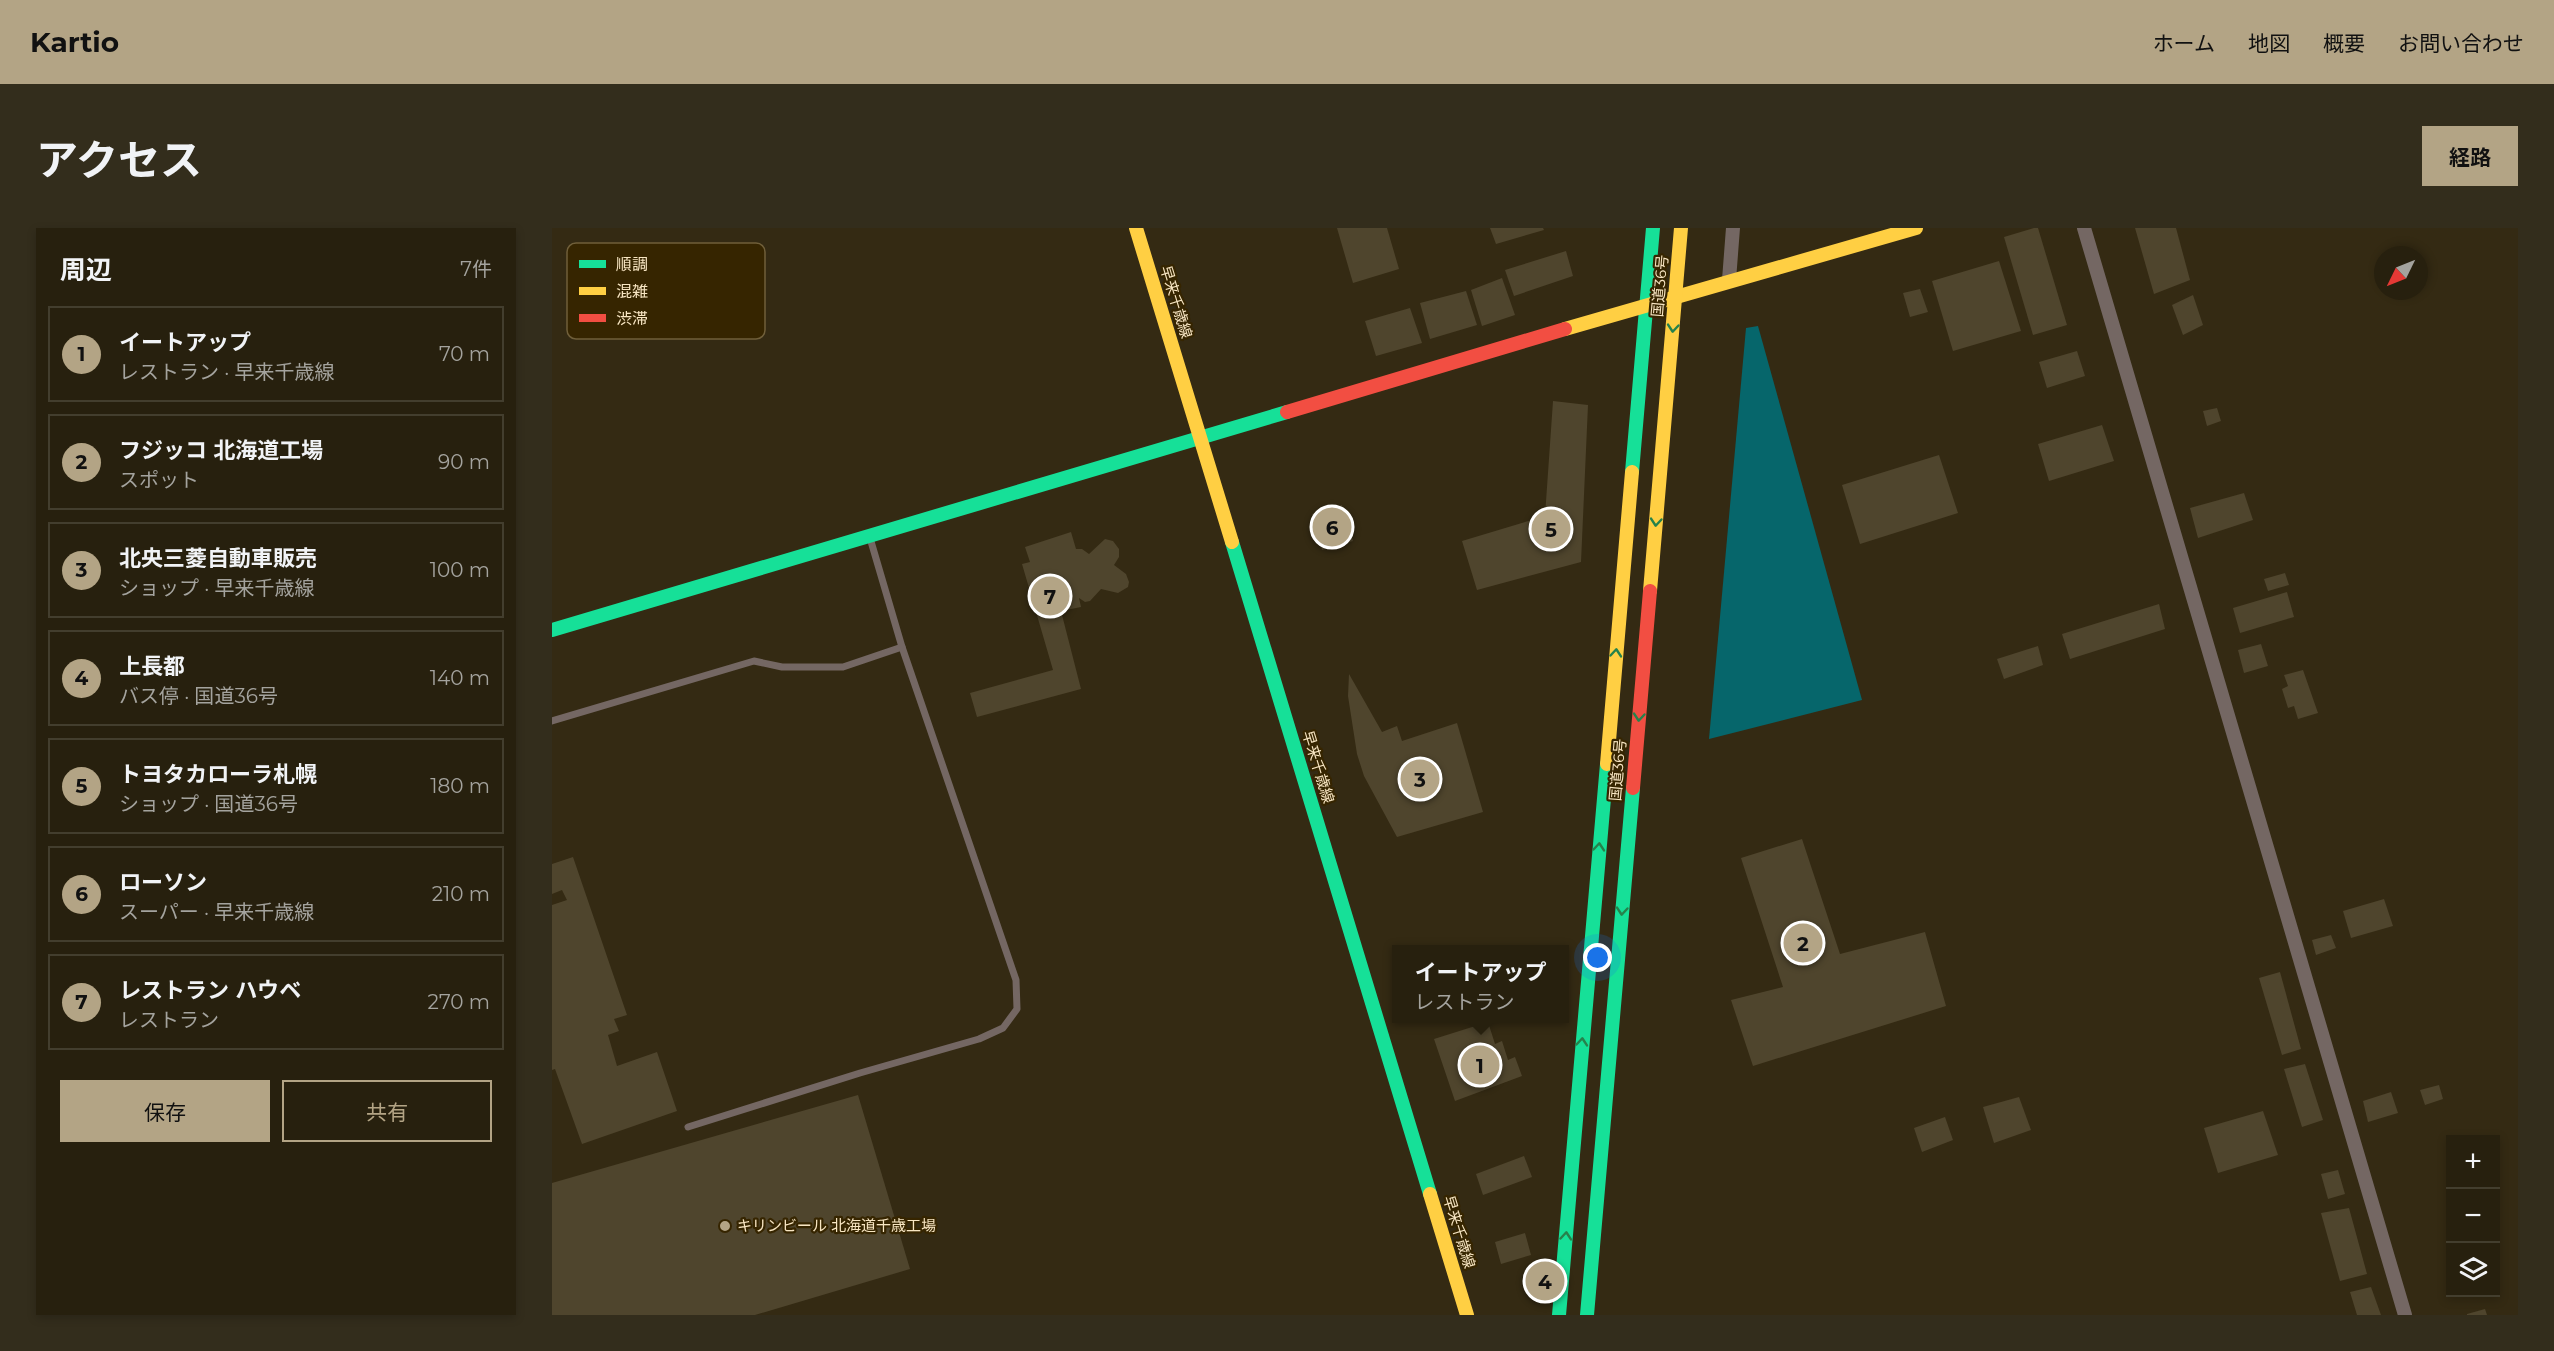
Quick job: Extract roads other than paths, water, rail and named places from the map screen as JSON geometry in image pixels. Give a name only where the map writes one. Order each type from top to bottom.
[{"type":"main road","name":"早来千歳線","points":[[1136,228],[1467,1315]]},
{"type":"main road","name":"国道36号","points":[[1559,1315],[1653,228]]},
{"type":"main road","name":"国道36号","points":[[1587,1315],[1681,228]]},
{"type":"main road","points":[[552,630],[1729,280],[1916,228]]},
{"type":"street","points":[[1729,280],[1733,228]]},
{"type":"street","points":[[2084,228],[2405,1315]]},
{"type":"lane","points":[[688,1127],[860,1073],[979,1039],[1003,1028],[1017,1009],[1016,980],[903,647],[870,536]]},
{"type":"lane","points":[[552,721],[754,661],[782,667],[843,668],[903,647]]},
{"type":"water","points":[[1758,326],[1862,700],[1709,739],[1746,328]]},
{"type":"place","name":"ローソン","points":[[1332,527]]},
{"type":"place","name":"トヨタカローラ札幌","points":[[1551,529]]},
{"type":"place","name":"レストラン ハウベ","points":[[1050,596]]},
{"type":"place","name":"北央三菱自動車販売","points":[[1420,779]]},
{"type":"place","name":"フジッコ 北海道工場","points":[[1803,943]]},
{"type":"place","name":"イートアップ","points":[[1480,1065]]},
{"type":"place","name":"キリンビール 北海道千歳工場","points":[[725,1226]]},
{"type":"place","name":"上長都","points":[[1545,1281]]}]
